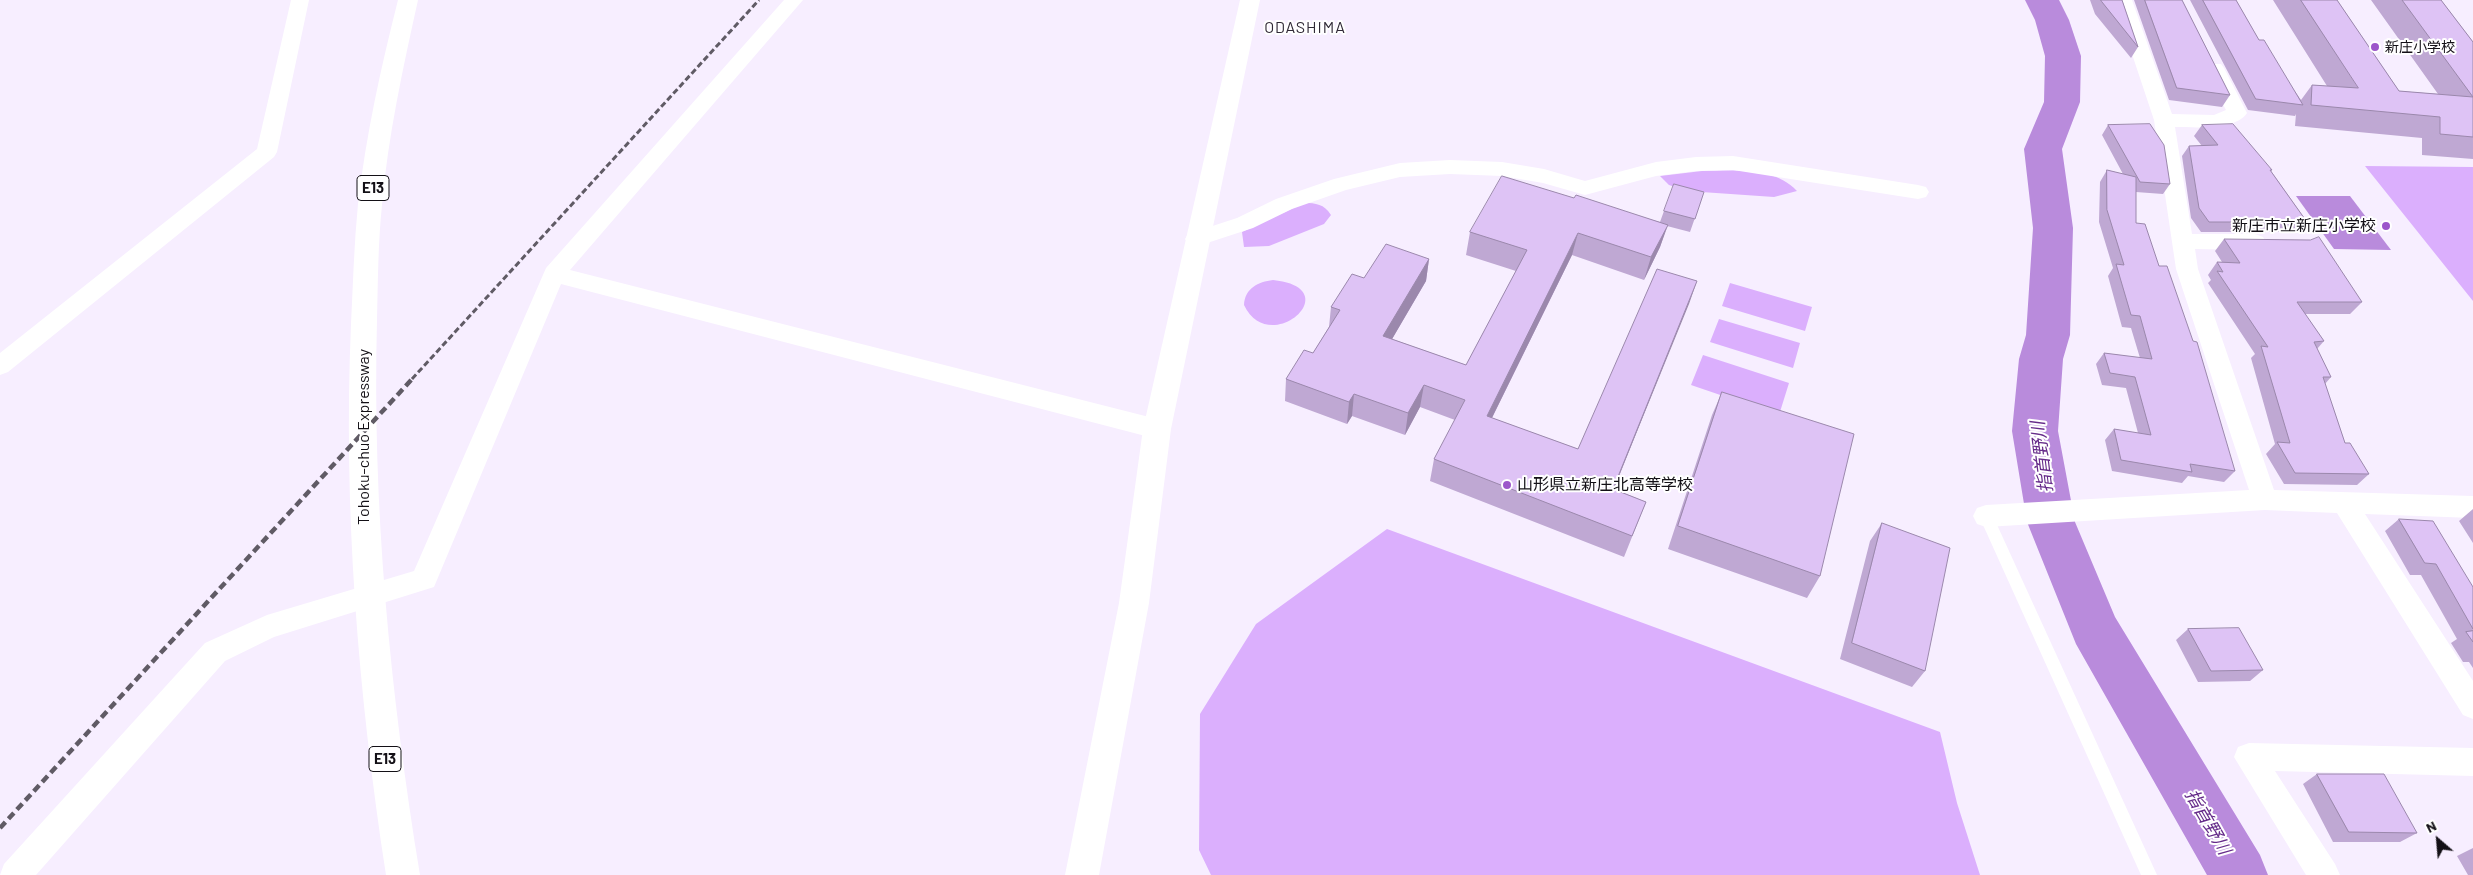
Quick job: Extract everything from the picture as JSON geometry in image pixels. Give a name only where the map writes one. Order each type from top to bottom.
[{"type":"main road","name":"Tohoku-chuo Expressway","points":[[403,875],[389,788],[372,642],[362,501],[361,380],[370,204],[391,70],[408,0]]},
{"type":"main road","points":[[1082,875],[1134,603],[1157,429],[1196,239],[1250,0]]},
{"type":"street","points":[[0,366],[267,152],[300,0]]},
{"type":"street","points":[[15,875],[215,652],[267,627],[424,579],[554,274],[794,0]]},
{"type":"street","points":[[2123,0],[2164,120],[2186,269],[2265,500]]},
{"type":"street","points":[[2164,120],[2216,121],[2237,113],[2206,52]]},
{"type":"street","points":[[1196,239],[1246,223],[1284,204],[1340,184],[1400,170],[1450,167],[1502,170],[1544,176],[1585,188],[1656,169],[1696,164],[1733,164],[1775,168],[1918,192]]},
{"type":"street","points":[[2182,241],[2280,242]]},
{"type":"street","points":[[554,274],[1157,429]]},
{"type":"street","points":[[1986,516],[2203,502],[2265,500],[2473,507]]},
{"type":"street","points":[[2345,504],[2473,706]]},
{"type":"street","points":[[2324,875],[2249,757],[2473,762]]},
{"type":"lane","points":[[1986,516],[2149,875]]},
{"type":"shaded area","points":[[2365,166],[2473,167],[2473,301]]},
{"type":"shaded area","points":[[1702,171],[1739,171],[1765,174],[1777,177],[1797,191],[1774,197],[1687,191],[1669,185],[1660,176]]},
{"type":"shaded area","points":[[2296,196],[2350,196],[2391,250],[2334,249]]},
{"type":"shaded area","points":[[1304,203],[1312,203],[1326,208],[1331,215],[1324,224],[1269,246],[1244,247],[1242,232]]},
{"type":"shaded area","points":[[1273,280],[1295,286],[1304,295],[1304,306],[1297,316],[1284,323],[1270,325],[1256,320],[1244,305],[1247,294],[1253,287],[1262,282]]},
{"type":"shaded area","points":[[1730,283],[1812,307],[1805,331],[1722,306]]},
{"type":"shaded area","points":[[1719,319],[1800,343],[1793,368],[1710,342]]},
{"type":"shaded area","points":[[1703,355],[1789,383],[1779,415],[1691,385]]},
{"type":"shaded area","points":[[1387,529],[1940,732],[1957,803],[1980,875],[1211,875],[1199,850],[1200,714],[1256,624]]},
{"type":"building","points":[[2101,0],[2122,0],[2138,47],[2102,2]]},
{"type":"building","points":[[2145,0],[2182,0],[2230,95],[2177,88]]},
{"type":"building","points":[[2203,0],[2236,0],[2259,40],[2264,40],[2303,105],[2256,99]]},
{"type":"building","points":[[2301,0],[2337,0],[2399,91],[2473,97],[2473,137],[2440,134],[2440,117],[2311,105],[2312,85],[2358,88]]},
{"type":"building","points":[[2402,0],[2441,0],[2473,42],[2473,97]]},
{"type":"building","points":[[2150,124],[2164,145],[2170,184],[2140,182],[2108,125]]},
{"type":"building","points":[[2233,124],[2272,170],[2270,170],[2307,222],[2209,222],[2199,208],[2189,146],[2218,145],[2202,125]]},
{"type":"building","points":[[2107,170],[2136,177],[2136,223],[2145,224],[2159,266],[2167,266],[2193,341],[2197,342],[2235,471],[2190,464],[2192,472],[2121,460],[2114,429],[2151,435],[2135,377],[2110,373],[2104,353],[2152,359],[2140,316],[2131,315],[2116,264],[2124,265],[2107,210]]},
{"type":"building","points":[[1502,176],[1574,198],[1576,195],[1668,225],[1651,257],[1578,233],[1487,416],[1578,449],[1657,269],[1697,281],[1613,489],[1646,502],[1632,536],[1434,459],[1465,400],[1424,385],[1408,413],[1354,394],[1349,402],[1286,379],[1304,350],[1313,353],[1340,310],[1331,307],[1352,274],[1364,278],[1386,244],[1429,259],[1383,336],[1466,365],[1527,250],[1470,232]]},
{"type":"building","points":[[1674,184],[1704,192],[1695,219],[1664,211]]},
{"type":"building","points":[[2319,237],[2362,302],[2297,302],[2324,341],[2314,342],[2331,377],[2323,377],[2345,443],[2350,443],[2369,474],[2295,473],[2277,442],[2290,443],[2261,346],[2268,347],[2217,271],[2223,272],[2217,262],[2240,263],[2224,239],[2310,240]]},
{"type":"building","points":[[1722,392],[1854,434],[1820,576],[1678,526]]},
{"type":"building","points":[[2399,519],[2433,521],[2473,587],[2473,629],[2436,564],[2425,563]]},
{"type":"building","points":[[1882,523],[1950,548],[1925,671],[1852,643]]},
{"type":"building","points":[[2239,628],[2263,670],[2211,671],[2188,629]]},
{"type":"building","points":[[2473,631],[2473,642],[2466,632]]},
{"type":"building","points":[[2317,774],[2384,774],[2417,833],[2349,832]]},
{"type":"waterway","name":"指首野川","points":[[2042,0],[2052,20],[2063,56],[2062,102],[2043,149],[2053,228],[2048,335],[2041,359],[2035,431],[2051,522],[2094,628],[2239,875]]},
{"type":"railway","points":[[412,379],[759,0]]},
{"type":"railway","points":[[0,828],[413,378]]},
{"type":"place","name":"新庄小学校","points":[[2375,47]]},
{"type":"place","name":"新庄市立新庄小学校","points":[[2386,226]]},
{"type":"place","name":"山形県立新庄北高等学校","points":[[1507,485]]},
{"type":"district","name":"ODASHIMA","points":[[1305,28]]}]
